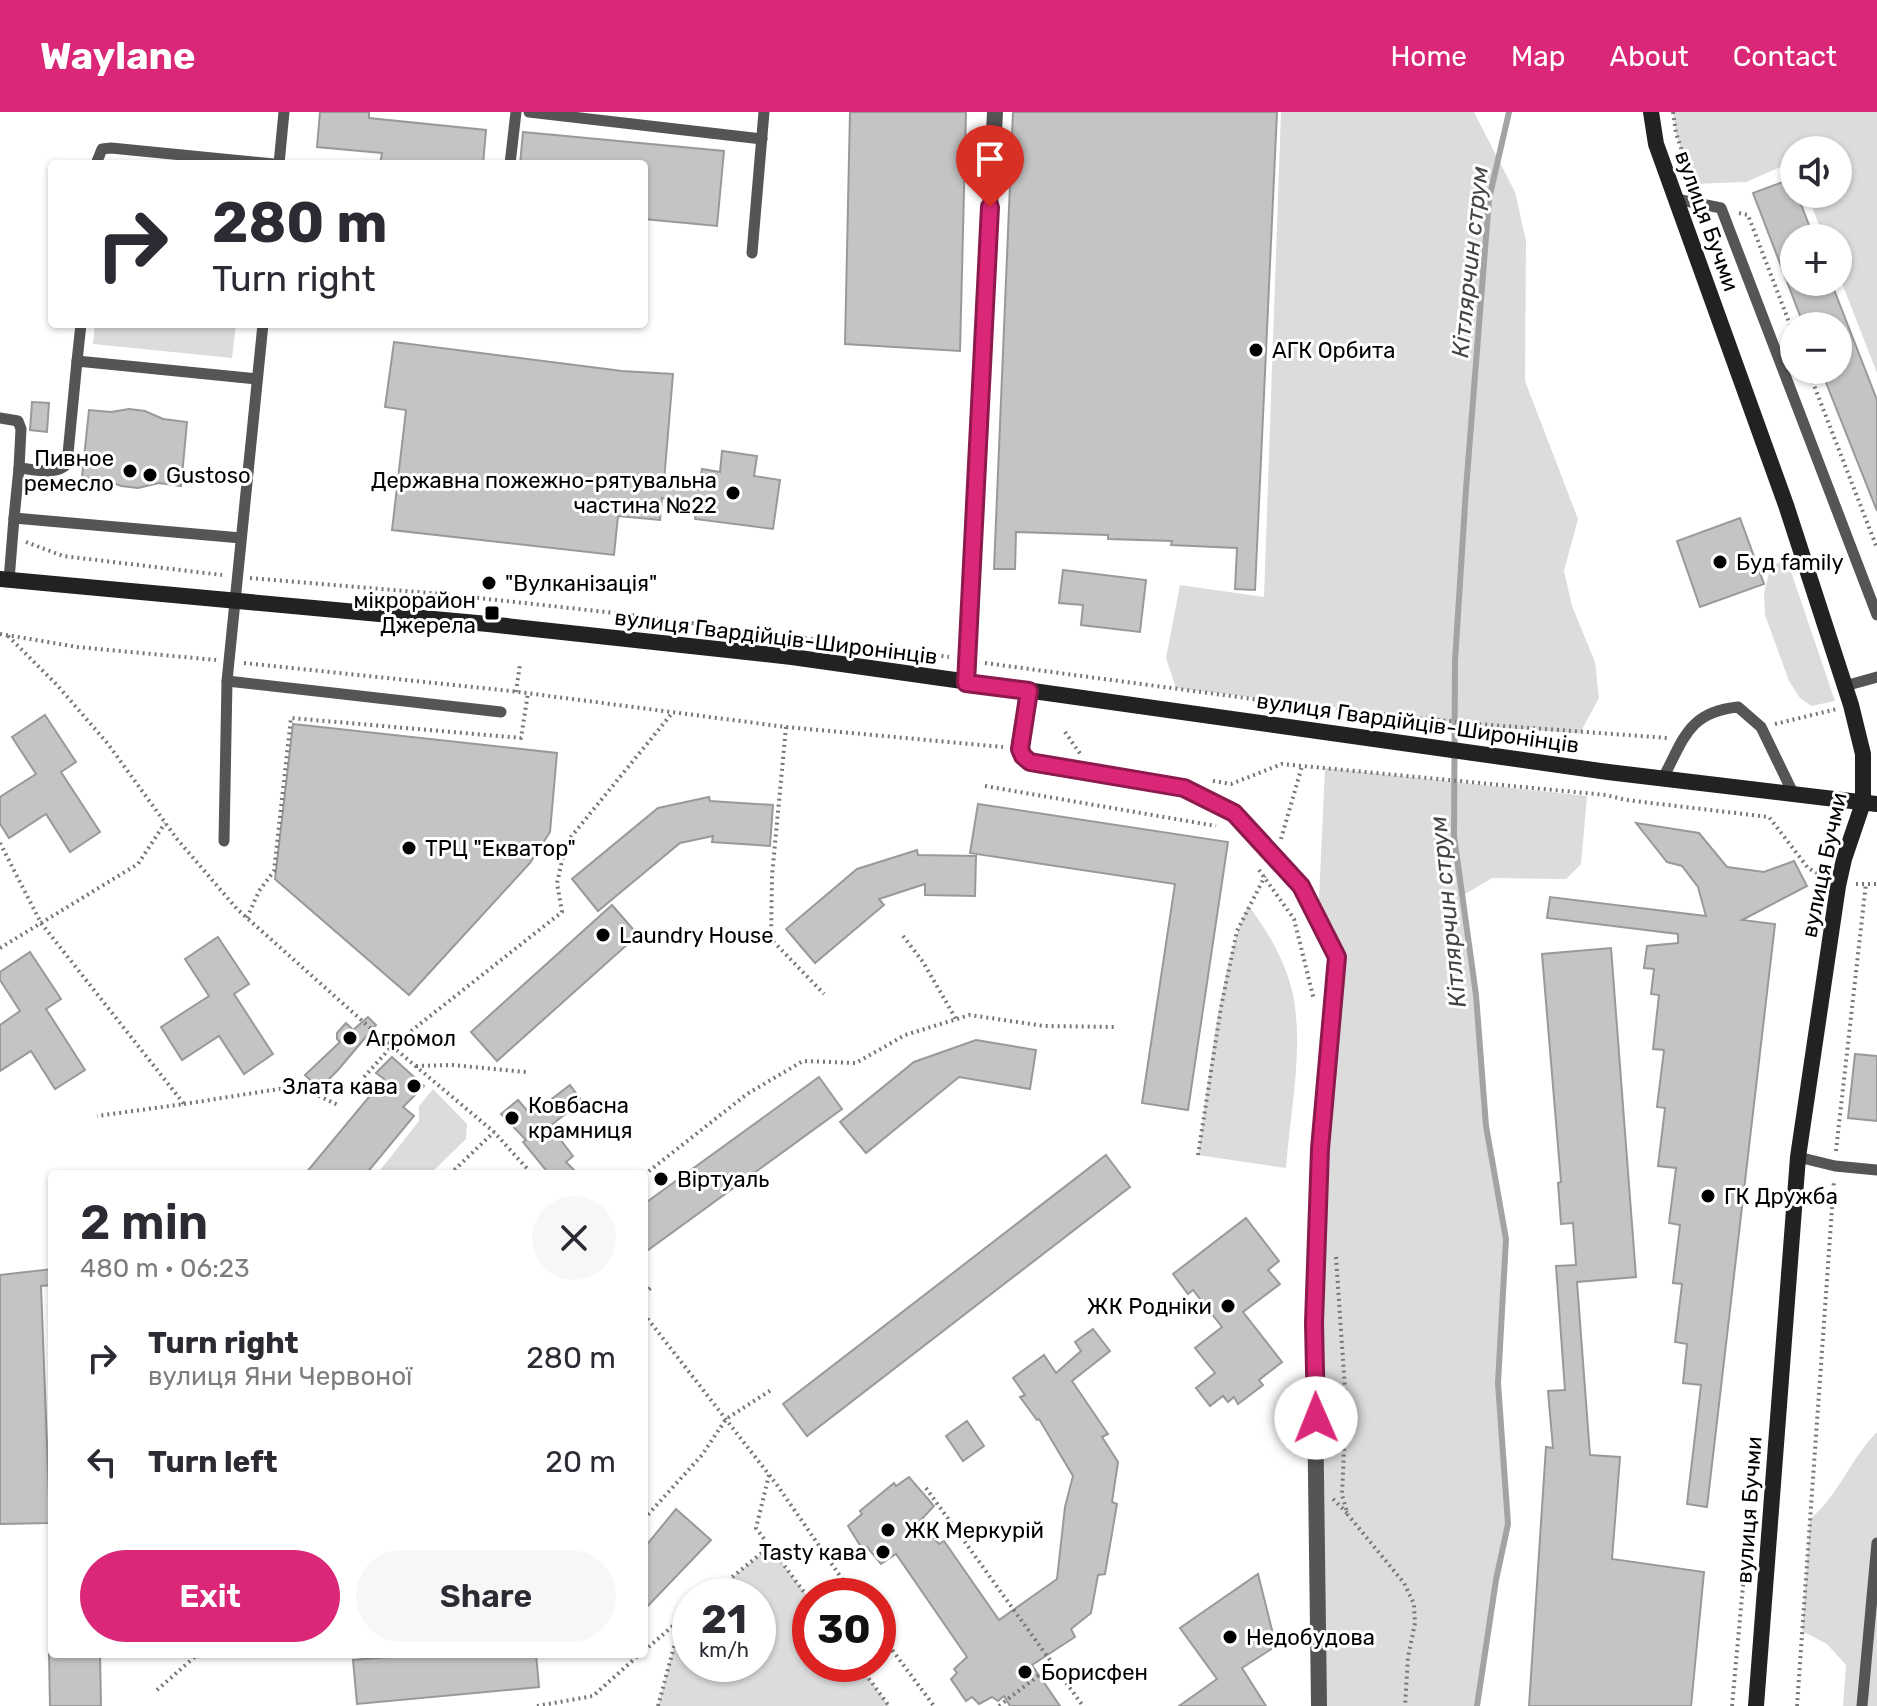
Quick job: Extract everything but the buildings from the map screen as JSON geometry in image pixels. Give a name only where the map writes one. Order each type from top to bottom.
[{"type":"main road","name":"вулиця Бучми","points":[[1651,112],[1656,144],[1786,505],[1845,686],[1863,754],[1870,804],[1838,886],[1798,1157],[1756,1706]]},
{"type":"main road","name":"вулиця Гвардійців-Широнінців","points":[[4,579],[488,624],[792,657],[1608,772],[1870,804]]},
{"type":"street","points":[[966,683],[995,112]]},
{"type":"street","points":[[1029,691],[1020,749],[1025,759],[1038,765],[1184,788],[1234,813],[1301,886],[1337,957],[1320,1149],[1314,1323],[1319,1706]]},
{"type":"lane","points":[[277,160],[284,112]]},
{"type":"lane","points":[[510,160],[516,112]]},
{"type":"lane","points":[[529,112],[762,139]]},
{"type":"lane","points":[[752,253],[764,112]]},
{"type":"lane","points":[[98,160],[102,149],[111,148],[235,160]]},
{"type":"lane","points":[[1676,199],[1721,208],[1877,615]]},
{"type":"lane","points":[[19,468],[55,471],[67,464],[81,328]]},
{"type":"lane","points":[[224,841],[227,681],[263,328]]},
{"type":"lane","points":[[77,361],[257,379]]},
{"type":"lane","points":[[0,418],[18,421],[21,429],[14,518],[4,579]]},
{"type":"lane","points":[[14,518],[241,538]]},
{"type":"lane","points":[[1845,686],[1877,677]]},
{"type":"lane","points":[[227,681],[501,712]]},
{"type":"lane","points":[[1663,778],[1693,722],[1719,709],[1738,707],[1761,727],[1793,793]]},
{"type":"lane","points":[[1798,1157],[1835,1166],[1877,1170]]},
{"type":"lane","points":[[1862,1706],[1877,1543]]},
{"type":"path","points":[[1673,112],[1676,133],[1700,204]]},
{"type":"path","points":[[1721,208],[1748,215],[1785,312]]},
{"type":"path","points":[[1813,384],[1877,548]]},
{"type":"path","points":[[3,635],[77,647],[528,693],[786,727],[1020,749]]},
{"type":"path","points":[[3,635],[57,685],[108,744],[165,823],[247,918],[494,1132],[528,1170]]},
{"type":"path","points":[[516,692],[520,664]]},
{"type":"path","points":[[247,918],[259,891],[274,871],[291,718],[521,738],[528,693]]},
{"type":"path","points":[[1761,727],[1851,705]]},
{"type":"path","points":[[1305,706],[1607,735],[1685,738]]},
{"type":"path","points":[[364,1077],[392,1046],[562,912],[557,883],[566,843],[673,712]]},
{"type":"path","points":[[786,727],[772,876],[771,939],[824,994]]},
{"type":"path","points":[[1065,732],[1085,760],[1072,758]]},
{"type":"path","points":[[1202,779],[1231,784],[1282,764],[1606,795],[1769,817],[1808,868],[1838,886],[1877,884]]},
{"type":"path","points":[[1198,1155],[1221,1007],[1237,931],[1276,858],[1302,766]]},
{"type":"path","points":[[985,786],[1227,827]]},
{"type":"path","points":[[0,948],[138,864],[165,823]]},
{"type":"path","points":[[0,843],[41,923],[184,1104]]},
{"type":"path","points":[[1255,864],[1294,919],[1314,1001]]},
{"type":"path","points":[[1797,1706],[1835,1166],[1866,883]]},
{"type":"path","points":[[903,936],[923,962],[956,1019]]},
{"type":"path","points":[[648,1172],[747,1094],[803,1061],[856,1063],[905,1035],[970,1015],[1044,1026],[1115,1027]]},
{"type":"path","points":[[416,1066],[452,1065],[526,1072]]},
{"type":"path","points":[[97,1116],[298,1086],[338,1105]]},
{"type":"path","points":[[454,1170],[494,1132]]},
{"type":"path","points":[[1336,1245],[1346,1404],[1342,1495],[1348,1515],[1404,1583],[1414,1604],[1415,1623],[1408,1657],[1405,1706]]},
{"type":"path","points":[[648,1290],[652,1287]]},
{"type":"path","points":[[648,1319],[769,1475],[841,1578]]},
{"type":"path","points":[[648,1515],[702,1455],[726,1419],[771,1390]]},
{"type":"path","points":[[769,1475],[756,1528],[793,1578]]},
{"type":"path","points":[[926,1488],[1083,1706]]},
{"type":"path","points":[[731,1578],[770,1547]]},
{"type":"path","points":[[648,1647],[672,1626]]},
{"type":"path","points":[[658,1706],[672,1654]]},
{"type":"path","points":[[896,1655],[934,1706]]},
{"type":"path","points":[[157,1690],[193,1658]]},
{"type":"path","points":[[537,1706],[593,1696],[635,1658]]},
{"type":"path","points":[[999,1706],[1052,1665]]},
{"type":"path","points":[[871,1682],[889,1706]]},
{"type":"path","points":[[592,1706],[593,1696]]},
{"type":"shaded area","points":[[1281,112],[1474,112],[1515,192],[1526,241],[1525,381],[1578,519],[1564,571],[1572,606],[1595,662],[1599,698],[1580,733],[1617,736],[1503,728],[1176,688],[1166,658],[1180,585],[1264,597]]},
{"type":"shaded area","points":[[1673,112],[1877,112],[1877,373],[1847,296],[1852,296],[1852,224],[1819,224],[1812,208],[1852,208],[1852,136],[1780,136],[1780,167],[1746,182],[1693,184],[1676,133]]},
{"type":"shaded area","points":[[95,328],[236,328],[232,358],[93,344]]},
{"type":"shaded area","points":[[1787,560],[1835,701],[1811,706],[1800,698],[1789,681],[1765,615],[1764,593],[1770,569]]},
{"type":"shaded area","points":[[1325,768],[1587,796],[1581,864],[1566,879],[1492,878],[1462,896],[1475,995],[1485,1126],[1505,1239],[1498,1383],[1507,1524],[1495,1580],[1476,1706],[1319,1706],[1314,1323],[1337,958],[1318,920]]},
{"type":"shaded area","points":[[1248,905],[1277,950],[1294,1000],[1296,1062],[1286,1168],[1198,1155],[1222,995],[1237,933]]},
{"type":"shaded area","points":[[433,1089],[467,1124],[466,1139],[434,1170],[380,1170],[419,1121],[419,1106]]},
{"type":"shaded area","points":[[1877,1432],[1877,1706],[1843,1706],[1846,1665],[1827,1644],[1802,1631],[1810,1519],[1829,1499],[1859,1453]]},
{"type":"shaded area","points":[[770,1547],[793,1578],[792,1682],[871,1682],[889,1706],[658,1706],[672,1654],[672,1682],[776,1682],[776,1578],[731,1578]]},
{"type":"waterway","name":"Кітлярчин струм","points":[[1477,1706],[1496,1580],[1508,1524],[1498,1383],[1506,1239],[1486,1126],[1476,995],[1454,836],[1455,661],[1489,199],[1509,112]]},
{"type":"place","name":"АГК Орбита","points":[[1256,350]]},
{"type":"place","name":"Пивное ремесло","points":[[130,471]]},
{"type":"place","name":"Gustoso","points":[[150,475]]},
{"type":"place","name":"Державна пожежно-рятувальна частина №22","points":[[733,493]]},
{"type":"place","name":"Буд family","points":[[1720,562]]},
{"type":"place","name":"\"Вулканізація\"","points":[[489,583]]},
{"type":"place","name":"мікрорайон Джерела","points":[[492,613]]},
{"type":"place","name":"ТРЦ \"Екватор\"","points":[[409,848]]},
{"type":"place","name":"Laundry House","points":[[603,935]]},
{"type":"place","name":"Агромол","points":[[350,1038]]},
{"type":"place","name":"Злата кава","points":[[414,1086]]},
{"type":"place","name":"Ковбасна крамниця","points":[[512,1118]]},
{"type":"place","name":"Віртуаль","points":[[661,1179]]},
{"type":"place","name":"ГК Дружба","points":[[1708,1196]]},
{"type":"place","name":"ЖК Родніки","points":[[1228,1306]]},
{"type":"place","name":"ЖК Меркурій","points":[[888,1530]]},
{"type":"place","name":"Tasty кава","points":[[883,1552]]},
{"type":"place","name":"Недобудова","points":[[1230,1637]]},
{"type":"place","name":"Борисфен","points":[[1025,1672]]},
{"type":"route","points":[[990,207],[966,683],[1029,691],[1020,749],[1030,762],[1184,788],[1234,813],[1301,886],[1337,957],[1320,1149],[1314,1323],[1316,1418]]}]
